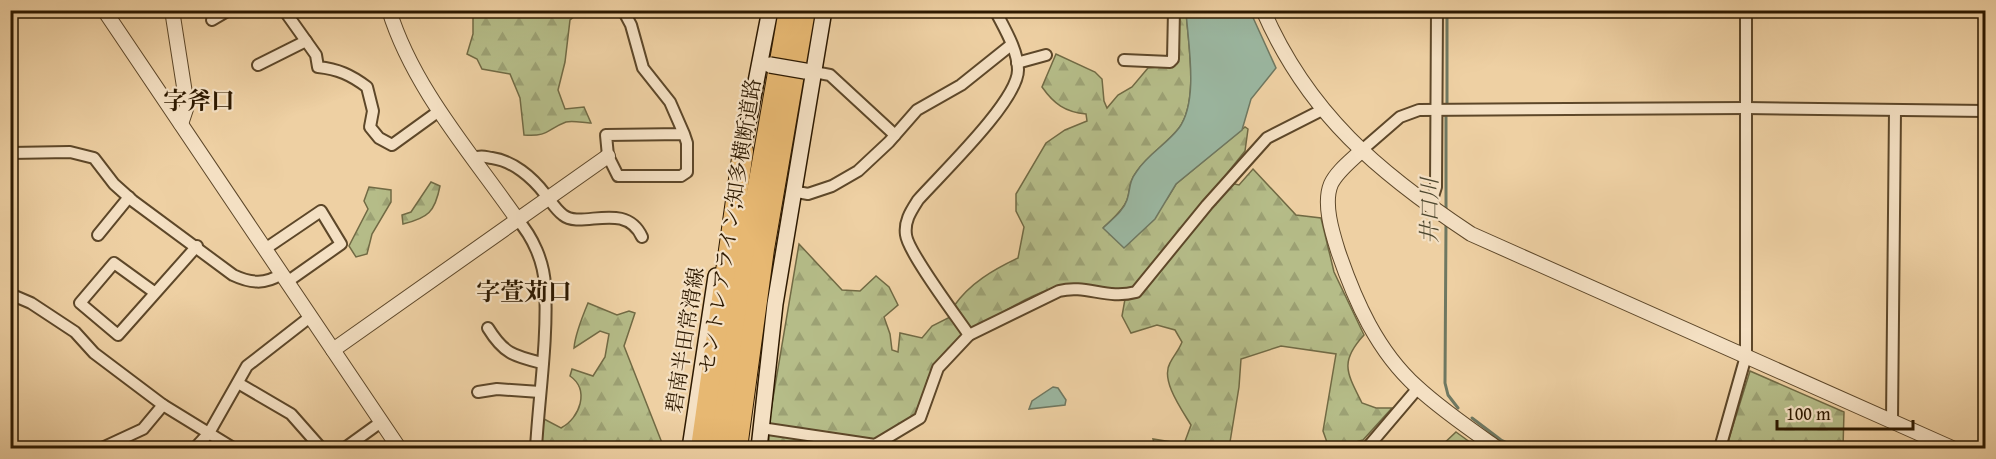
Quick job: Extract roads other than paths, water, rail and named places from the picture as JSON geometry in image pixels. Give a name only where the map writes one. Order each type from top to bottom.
[{"type":"highway","name":"セントレアライン;知多横断道路","points":[[720,448],[747,250],[789,10]]},
{"type":"highway","name":"セントレアライン;知多横断道路","points":[[736,448],[765,237],[805,10]]},
{"type":"highway","points":[[701,448],[743,151]]},
{"type":"main road","name":"碧南半田常滑線","points":[[690,448],[720,256],[765,64],[770,10]]},
{"type":"main road","points":[[759,448],[809,71],[824,10]]},
{"type":"main road","points":[[765,64],[809,71]]},
{"type":"street","points":[[104,10],[399,448]]},
{"type":"street","points":[[172,10],[187,106],[181,124]]},
{"type":"street","points":[[212,20],[229,10]]},
{"type":"street","points":[[284,10],[316,55],[318,67],[336,69],[350,74],[367,87],[373,111],[370,127],[379,138],[392,144],[439,111]]},
{"type":"street","points":[[389,10],[410,59],[439,111],[531,238],[543,272],[545,286],[542,363],[536,448]]},
{"type":"street","points":[[623,10],[631,24],[643,68],[670,102],[684,134],[687,143],[687,172],[681,176],[618,177],[608,156],[606,135],[684,134]]},
{"type":"street","points":[[969,335],[909,247],[906,224],[918,200],[1003,105],[1017,80],[1017,63],[995,10]]},
{"type":"street","points":[[1124,60],[1170,62],[1173,59],[1174,10]]},
{"type":"street","points":[[1263,10],[1284,51],[1322,110],[1401,186],[1471,234],[1952,448]]},
{"type":"street","points":[[1430,206],[1436,187],[1437,10]]},
{"type":"street","points":[[1720,448],[1746,356],[1746,10]]},
{"type":"street","points":[[258,65],[306,41]]},
{"type":"street","points":[[792,191],[808,194],[832,186],[858,171],[917,110],[961,85],[986,62],[1011,45]]},
{"type":"street","points":[[1017,63],[1046,55]]},
{"type":"street","points":[[809,71],[830,75],[895,135]]},
{"type":"street","points":[[1497,448],[1418,388],[1389,356],[1350,287],[1332,228],[1328,200],[1331,184],[1362,150],[1400,117],[1419,110],[1436,109],[1746,108],[1986,111]]},
{"type":"street","points":[[760,428],[875,445],[920,418],[938,368],[969,335],[1059,291],[1072,288],[1120,296],[1136,292],[1207,205],[1267,138],[1322,110]]},
{"type":"street","points":[[1892,421],[1895,110]]},
{"type":"street","points":[[10,153],[70,152],[94,158],[114,184],[129,197],[221,267],[242,279],[262,282],[284,278],[341,244],[321,211],[265,249]]},
{"type":"street","points":[[474,158],[479,156],[507,161],[529,178],[567,218],[581,220],[602,216],[618,220],[638,229],[642,237]]},
{"type":"street","points":[[333,351],[608,156]]},
{"type":"street","points":[[98,235],[129,197]]},
{"type":"street","points":[[154,292],[114,263],[80,303],[118,335],[196,246]]},
{"type":"street","points":[[10,294],[31,303],[75,332],[94,353],[163,405],[233,448]]},
{"type":"street","points":[[195,448],[209,433],[246,366],[310,317]]},
{"type":"street","points":[[488,328],[501,347],[510,354],[542,363]]},
{"type":"street","points":[[238,383],[291,414],[321,448]]},
{"type":"street","points":[[1367,448],[1418,388]]},
{"type":"street","points":[[478,392],[497,389],[540,392]]},
{"type":"street","points":[[102,448],[143,429],[163,405]]},
{"type":"street","points":[[345,448],[381,422]]},
{"type":"waterway","name":"井口川","points":[[1447,10],[1447,106]]},
{"type":"waterway","name":"井口川","points":[[1446,113],[1446,211]]},
{"type":"waterway","name":"井口川","points":[[1446,221],[1445,383],[1448,395],[1458,408]]},
{"type":"waterway","name":"井口川","points":[[1472,418],[1501,440],[1518,448]]},
{"type":"district","name":"字斧口","points":[[199,101]]},
{"type":"district","name":"字萱苅口","points":[[524,292]]}]
